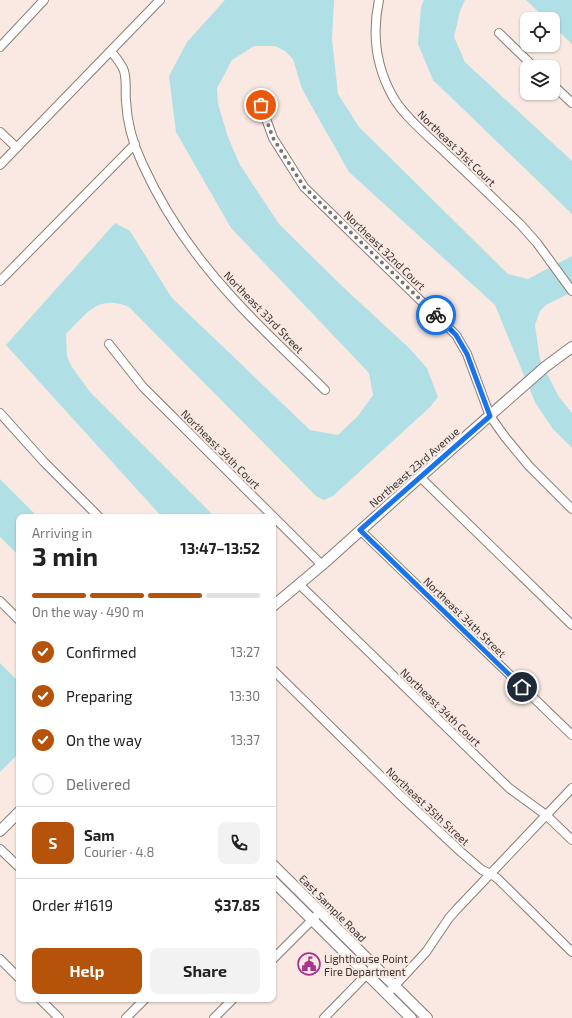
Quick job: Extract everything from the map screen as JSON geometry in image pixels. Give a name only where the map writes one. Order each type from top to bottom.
[{"type":"street","points":[[0,47],[44,0]]},
{"type":"street","name":"Northeast 31st Court","points":[[379,0],[376,14],[375,33],[377,54],[393,98],[411,119],[521,225],[537,243],[572,291]]},
{"type":"street","points":[[0,165],[111,51],[157,1]]},
{"type":"street","points":[[499,33],[527,60]]},
{"type":"street","name":"Northeast 33rd Street","points":[[111,51],[124,69],[127,82],[126,101],[128,116],[135,144],[160,199],[191,247],[232,298],[325,390]]},
{"type":"street","points":[[560,92],[572,103]]},
{"type":"street","name":"Northeast 32nd Court","points":[[264,97],[261,105],[273,138],[304,187],[456,335],[467,354],[490,416],[520,456],[572,509]]},
{"type":"street","points":[[0,132],[16,148]]},
{"type":"street","points":[[0,281],[135,144]]},
{"type":"street","name":"Northeast 34th Court","points":[[109,344],[143,387],[271,514]]},
{"type":"street","name":"Northeast 23rd Avenue","points":[[276,604],[300,585],[360,530],[545,367],[572,347]]},
{"type":"street","points":[[0,413],[44,462],[96,514]]},
{"type":"street","points":[[420,477],[572,625]]},
{"type":"street","name":"Northeast 34th Court","points":[[276,519],[322,565]]},
{"type":"street","name":"Northeast 34th Street","points":[[360,530],[572,735]]},
{"type":"street","name":"Northeast 34th Court","points":[[300,585],[509,788],[546,815],[572,840]]},
{"type":"street","points":[[0,601],[16,617]]},
{"type":"street","name":"Northeast 35th Street","points":[[276,673],[455,847],[482,870],[498,879],[572,952]]},
{"type":"street","points":[[387,994],[426,952],[449,918],[572,788]]},
{"type":"street","points":[[0,831],[16,815]]},
{"type":"street","points":[[0,849],[16,864]]},
{"type":"street","name":"East Sample Road","points":[[276,870],[427,1018]]},
{"type":"street","points":[[276,884],[411,1018]]},
{"type":"street","points":[[276,956],[320,912]]},
{"type":"street","points":[[0,960],[16,975]]},
{"type":"street","points":[[324,1018],[375,966]]},
{"type":"street","points":[[43,1002],[56,1017]]},
{"type":"street","points":[[126,1018],[142,1002]]},
{"type":"street","points":[[214,1018],[230,1002]]},
{"type":"water","points":[[225,0],[334,0],[332,39],[338,94],[359,127],[508,274],[528,279],[572,256],[572,292],[546,305],[540,311],[535,325],[540,360],[559,397],[572,413],[572,448],[552,428],[535,402],[495,305],[349,172],[302,89],[293,59],[285,51],[275,46],[254,46],[232,60],[217,88],[218,104],[228,137],[240,165],[279,224],[342,286],[408,347],[427,368],[438,397],[430,407],[333,496],[324,500],[316,496],[129,307],[109,303],[93,308],[66,334],[67,357],[72,367],[90,392],[212,514],[159,514],[6,345],[115,223],[130,231],[172,298],[310,430],[338,435],[358,416],[373,395],[369,373],[231,228],[176,132],[169,76],[187,42]]},
{"type":"water","points":[[424,0],[465,0],[460,11],[454,37],[465,62],[572,161],[572,214],[433,80],[418,44],[421,7]]},
{"type":"water","points":[[526,0],[572,0],[572,44],[560,33],[560,12],[539,12]]},
{"type":"water","points":[[0,479],[35,514],[16,514],[16,553],[0,537]]},
{"type":"water","points":[[0,663],[16,679],[16,756],[0,772]]},
{"type":"way so far","points":[[261,105],[273,138],[304,187],[436,315]]},
{"type":"place","name":"Lighthouse Point Fire Department","points":[[309,964]]},
{"type":"route","points":[[436,315],[456,335],[467,354],[490,416],[360,530],[522,687]]}]
